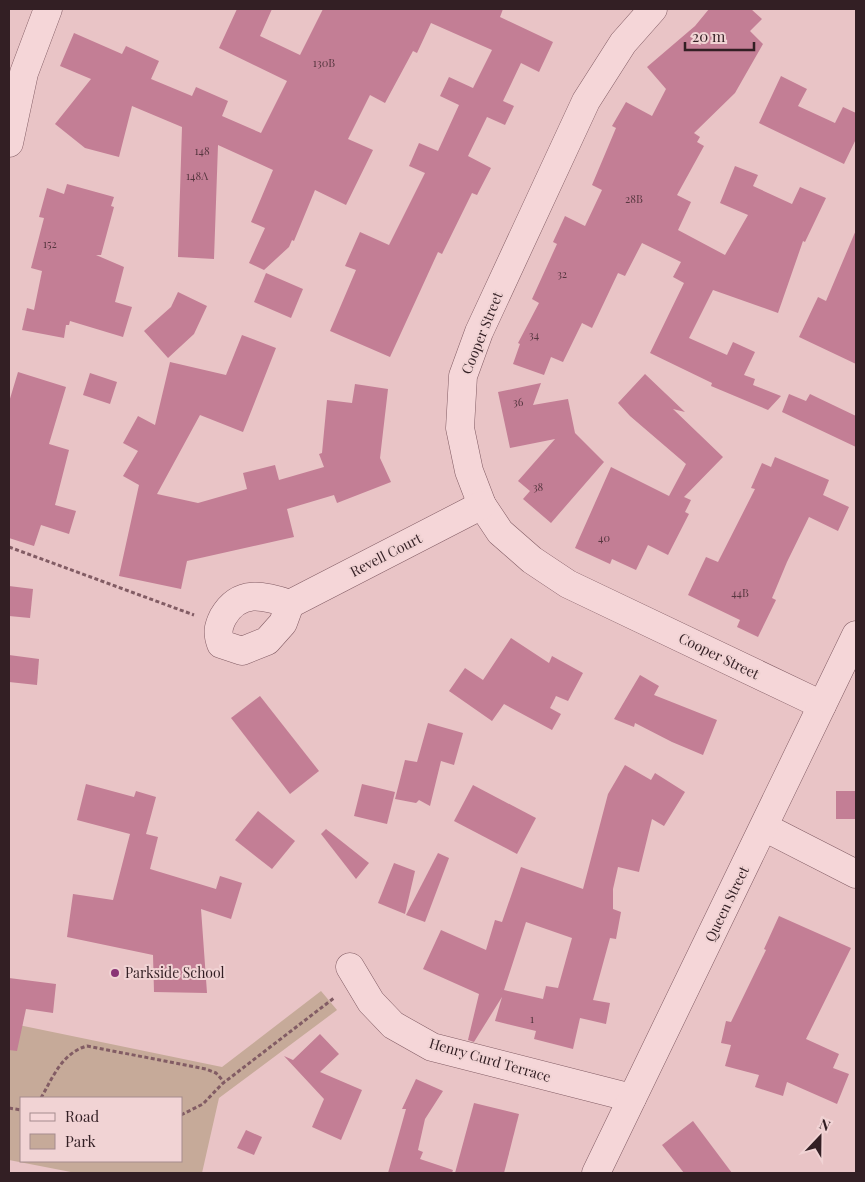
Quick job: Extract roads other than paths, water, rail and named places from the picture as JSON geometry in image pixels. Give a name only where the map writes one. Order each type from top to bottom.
[{"type":"street","points":[[9,143],[24,73],[48,9]]},
{"type":"street","name":"Cooper Street","points":[[653,9],[624,43],[586,101],[479,332],[463,376],[460,428],[469,471],[482,505],[500,532],[532,560],[568,584],[822,705]]},
{"type":"street","name":"Revell Court","points":[[290,604],[482,505]]},
{"type":"street","name":"Queen Street","points":[[596,1173],[856,634]]},
{"type":"street","points":[[764,827],[856,874]]},
{"type":"street","name":"Henry Curd Terrace","points":[[350,966],[371,1002],[393,1025],[432,1047],[632,1098]]},
{"type":"place","name":"Parkside School","points":[[115,973]]}]
